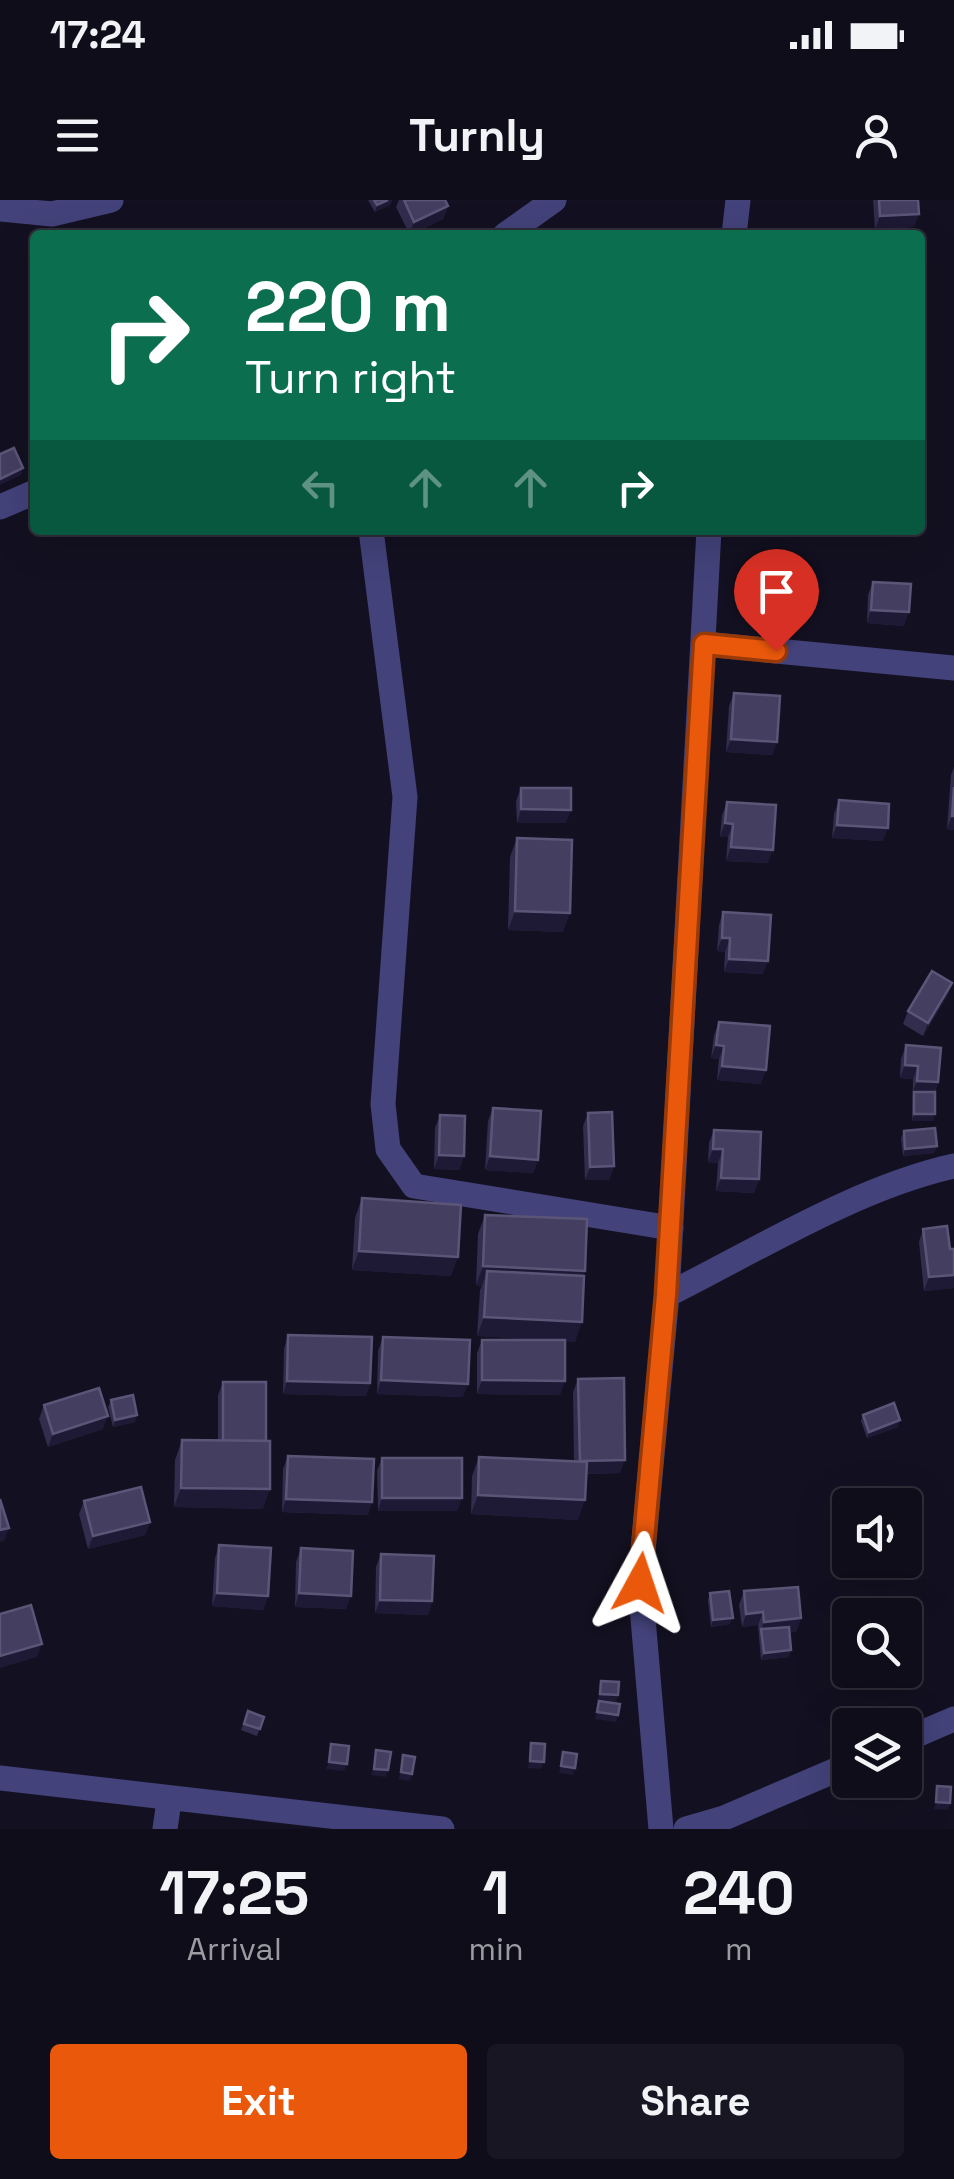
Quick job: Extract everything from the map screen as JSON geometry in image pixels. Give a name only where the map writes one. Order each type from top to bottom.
[{"type":"street","points":[[0,209],[52,214],[110,200]]},
{"type":"street","points":[[512,230],[554,200]]},
{"type":"street","points":[[735,230],[738,200]]},
{"type":"street","points":[[0,507],[30,494]]},
{"type":"street","points":[[372,535],[405,797],[383,1104],[388,1149],[414,1186],[671,1228]]},
{"type":"street","points":[[661,1829],[640,1604],[671,1228],[710,535]]},
{"type":"street","points":[[704,644],[954,668]]},
{"type":"street","points":[[666,1295],[873,1192],[912,1175],[954,1166]]},
{"type":"street","points":[[922,1733],[954,1719]]},
{"type":"street","points":[[686,1829],[726,1824],[832,1773]]},
{"type":"street","points":[[0,1778],[169,1801],[442,1829]]},
{"type":"street","points":[[166,1829],[169,1801]]},
{"type":"building","points":[[404,200],[445,200],[448,206],[414,222]]},
{"type":"building","points":[[879,200],[918,200],[919,214],[880,216]]},
{"type":"building","points":[[14,448],[23,468],[0,479],[0,454]]},
{"type":"building","points":[[873,582],[911,584],[909,612],[871,610]]},
{"type":"building","points":[[734,693],[780,696],[777,742],[731,739]]},
{"type":"building","points":[[521,788],[571,788],[571,810],[521,809]]},
{"type":"building","points":[[839,800],[889,804],[888,828],[837,825]]},
{"type":"building","points":[[727,802],[776,805],[773,850],[731,847],[733,824],[725,823]]},
{"type":"building","points":[[517,838],[572,840],[570,913],[515,911]]},
{"type":"building","points":[[723,912],[771,915],[768,961],[729,959],[730,938],[722,938]]},
{"type":"building","points":[[932,971],[952,983],[928,1023],[908,1011]]},
{"type":"building","points":[[719,1022],[770,1026],[766,1070],[722,1066],[724,1046],[716,1045]]},
{"type":"building","points":[[906,1045],[941,1048],[938,1082],[917,1081],[918,1066],[905,1065]]},
{"type":"building","points":[[914,1092],[935,1092],[935,1114],[914,1114]]},
{"type":"building","points":[[493,1108],[541,1111],[538,1160],[490,1156]]},
{"type":"building","points":[[612,1112],[614,1166],[590,1167],[588,1113]]},
{"type":"building","points":[[440,1115],[465,1116],[464,1156],[439,1155]]},
{"type":"building","points":[[935,1128],[937,1146],[905,1149],[904,1131]]},
{"type":"building","points":[[714,1130],[761,1132],[759,1179],[721,1178],[723,1149],[713,1149]]},
{"type":"building","points":[[362,1198],[461,1205],[458,1257],[359,1251]]},
{"type":"building","points":[[485,1215],[587,1219],[585,1271],[483,1266]]},
{"type":"building","points":[[947,1226],[950,1249],[954,1249],[954,1275],[929,1277],[923,1229]]},
{"type":"building","points":[[487,1271],[584,1276],[582,1322],[484,1317]]},
{"type":"building","points":[[288,1335],[372,1337],[370,1383],[287,1381]]},
{"type":"building","points":[[383,1337],[470,1340],[468,1384],[381,1380]]},
{"type":"building","points":[[482,1340],[565,1340],[565,1381],[482,1380]]},
{"type":"building","points":[[624,1378],[625,1460],[580,1461],[578,1379]]},
{"type":"building","points":[[223,1382],[266,1382],[266,1441],[223,1441]]},
{"type":"building","points":[[99,1388],[108,1416],[53,1434],[44,1405]]},
{"type":"building","points":[[133,1395],[137,1415],[115,1420],[111,1400]]},
{"type":"building","points":[[894,1403],[900,1420],[869,1432],[863,1415]]},
{"type":"building","points":[[182,1440],[270,1441],[270,1489],[181,1488]]},
{"type":"building","points":[[288,1456],[374,1459],[372,1502],[286,1499]]},
{"type":"building","points":[[479,1457],[587,1462],[585,1500],[478,1495]]},
{"type":"building","points":[[382,1458],[462,1458],[462,1498],[382,1498]]},
{"type":"building","points":[[141,1487],[150,1522],[93,1536],[84,1501]]},
{"type":"building","points":[[0,1499],[9,1528],[0,1530]]},
{"type":"building","points":[[219,1545],[271,1548],[268,1596],[217,1593]]},
{"type":"building","points":[[301,1548],[353,1551],[351,1596],[299,1593]]},
{"type":"building","points":[[381,1554],[434,1556],[432,1601],[380,1600]]},
{"type":"building","points":[[798,1587],[801,1618],[764,1622],[763,1612],[746,1614],[744,1591]]},
{"type":"building","points":[[729,1591],[733,1618],[713,1620],[710,1593]]},
{"type":"building","points":[[31,1605],[42,1644],[0,1656],[0,1614]]},
{"type":"building","points":[[789,1627],[791,1650],[764,1653],[761,1629]]},
{"type":"building","points":[[601,1681],[619,1682],[618,1695],[600,1694]]},
{"type":"building","points":[[599,1701],[620,1704],[618,1715],[597,1712]]},
{"type":"building","points":[[248,1711],[264,1717],[260,1729],[244,1724]]},
{"type":"building","points":[[531,1743],[545,1744],[544,1762],[530,1761]]},
{"type":"building","points":[[331,1744],[349,1746],[347,1764],[329,1762]]},
{"type":"building","points":[[376,1750],[391,1752],[388,1770],[374,1769]]},
{"type":"building","points":[[563,1752],[577,1754],[575,1768],[561,1766]]},
{"type":"building","points":[[403,1755],[415,1757],[412,1774],[401,1772]]},
{"type":"building","points":[[937,1786],[951,1787],[950,1803],[936,1802]]},
{"type":"route","points":[[640,1583],[666,1295],[704,644],[776,651]]}]
